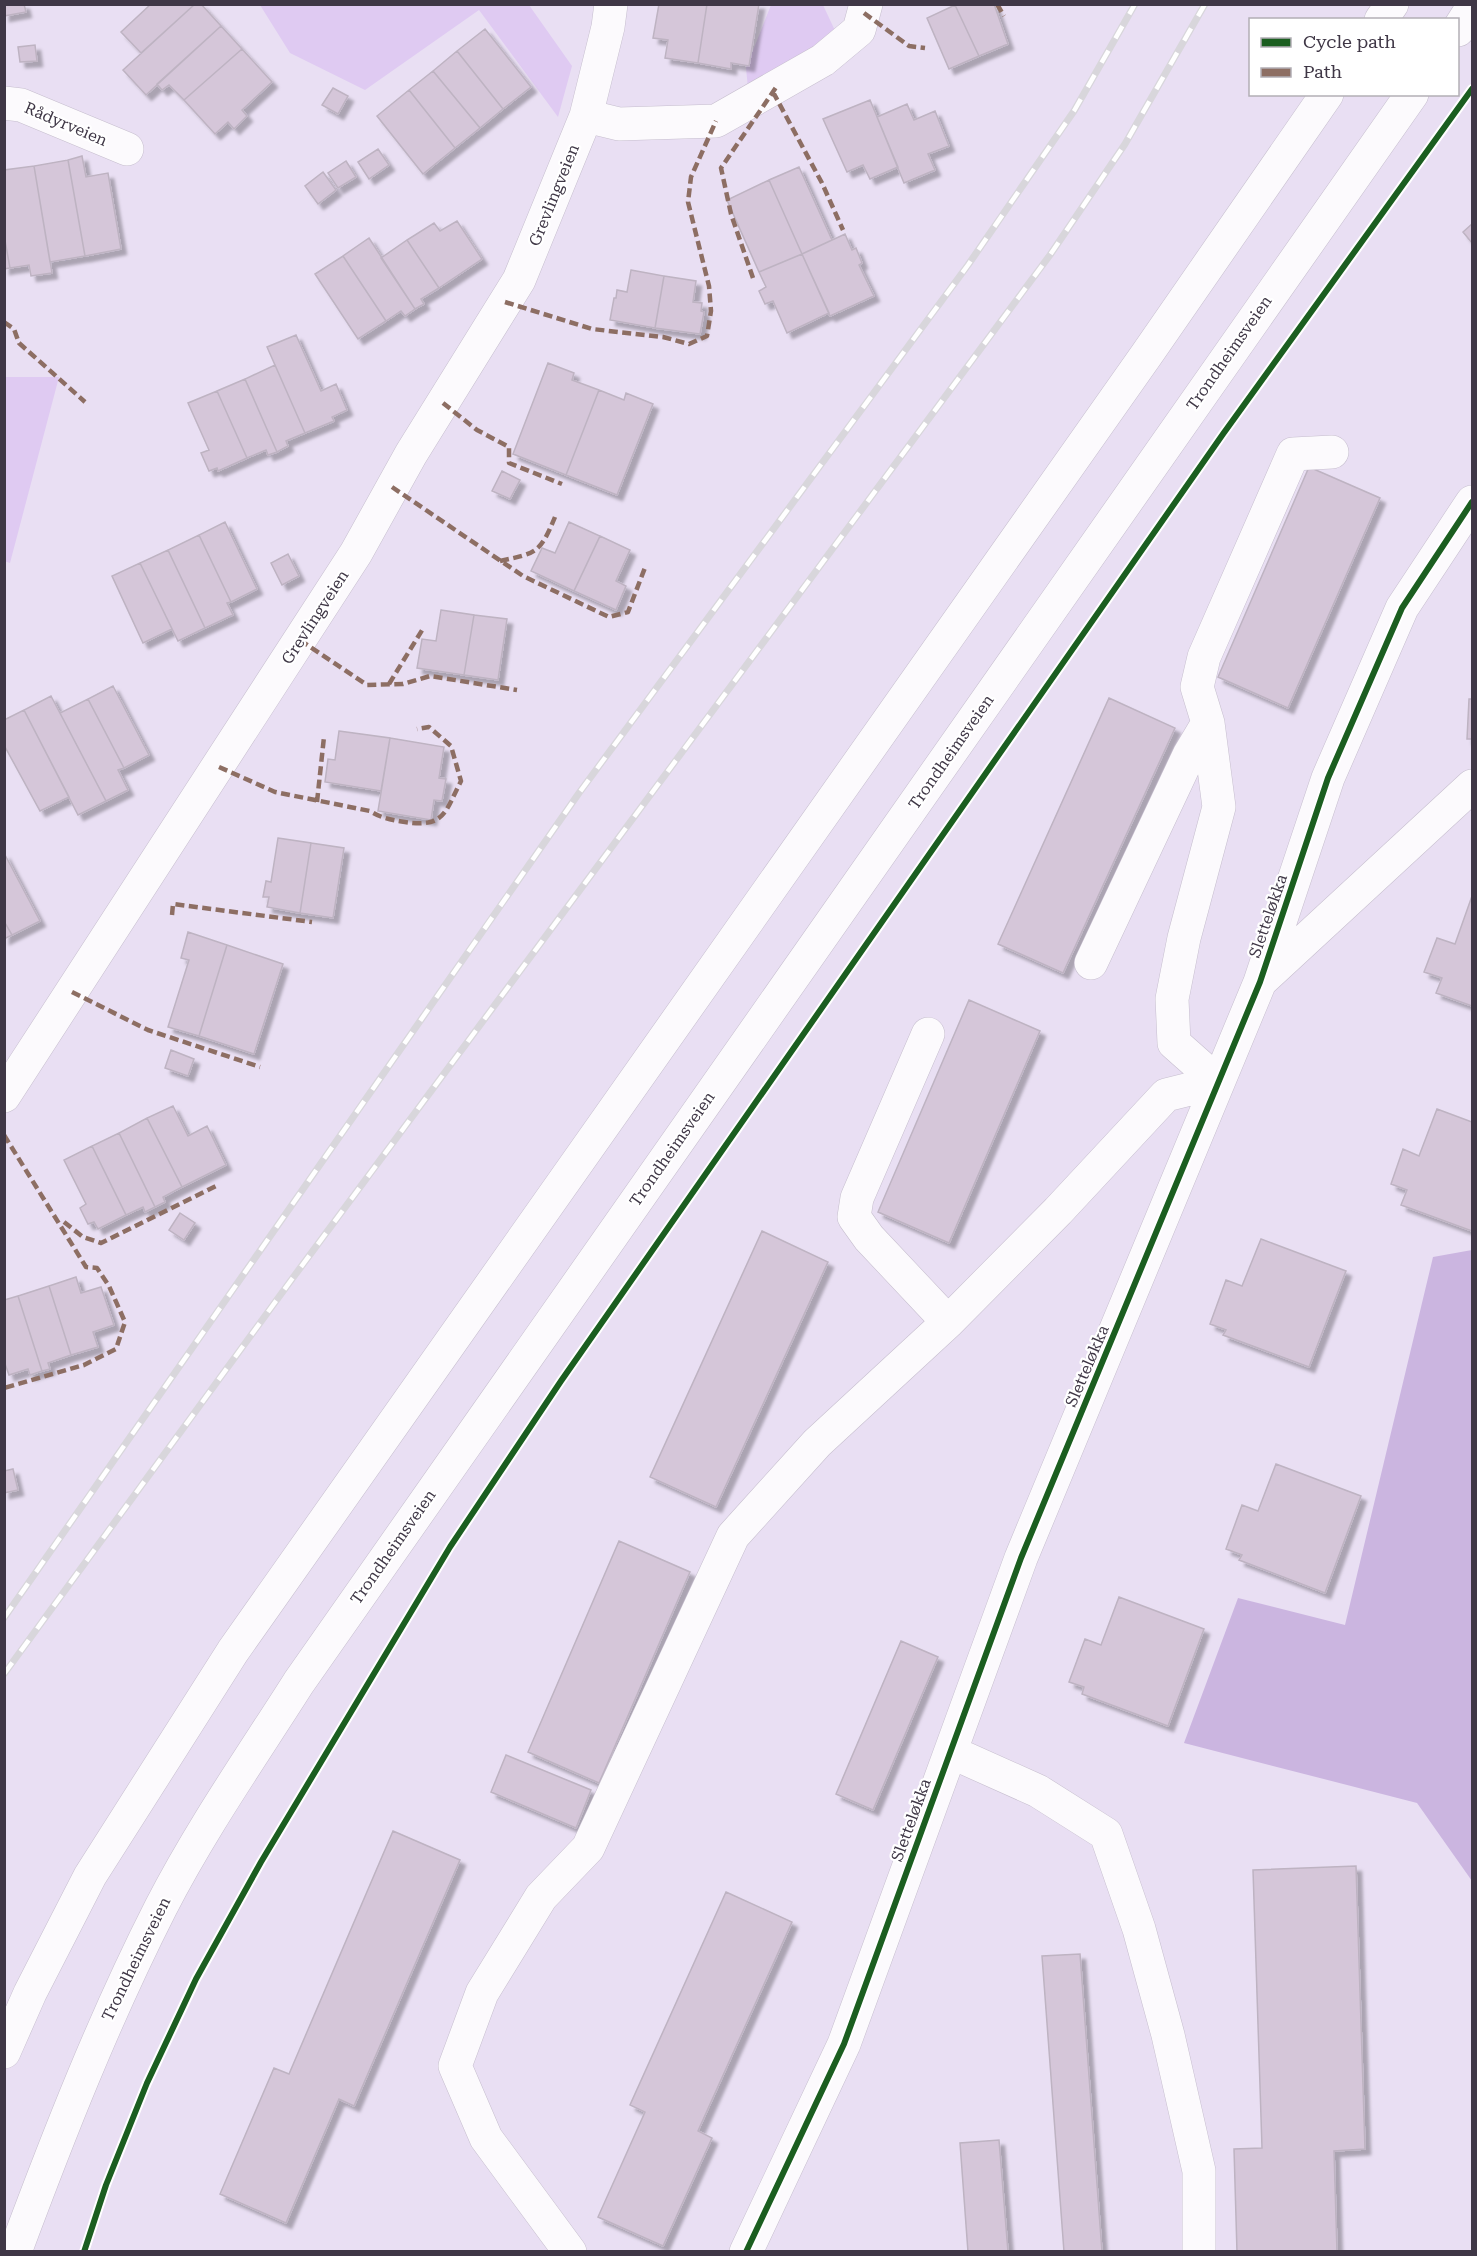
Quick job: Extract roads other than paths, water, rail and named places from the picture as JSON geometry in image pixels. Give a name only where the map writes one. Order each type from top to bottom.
[{"type":"main road","name":"Grevlingveien","points":[[4,1096],[356,553],[411,454],[519,280],[586,116],[608,27],[611,4]]},
{"type":"main road","points":[[586,116],[619,124],[716,121],[823,60],[859,30],[866,4]]},
{"type":"main road","points":[[1382,18],[1392,4]]},
{"type":"main road","points":[[1459,29],[1473,8]]},
{"type":"main road","points":[[4,2052],[30,1993],[90,1876],[233,1651],[1148,354],[1326,96]]},
{"type":"main road","name":"Trondheimsveien","points":[[15,2252],[64,2120],[100,2032],[162,1905],[225,1797],[293,1692],[1203,389],[1411,96]]},
{"type":"main road","name":"Rådyrveien","points":[[4,103],[21,105],[127,149]]},
{"type":"main road","points":[[1218,1082],[1174,1043],[1172,999],[1184,938],[1219,807],[1208,723],[1197,687],[1204,657],[1293,454],[1332,452]]},
{"type":"main road","name":"Sletteløkka","points":[[746,2252],[844,2044],[1021,1558],[1260,982],[1328,778],[1402,608],[1473,502]]},
{"type":"main road","points":[[1091,963],[1190,755],[1208,723]]},
{"type":"main road","points":[[1260,982],[1473,786]]},
{"type":"main road","points":[[928,1034],[857,1198],[854,1217],[869,1238],[948,1322]]},
{"type":"main road","points":[[570,2252],[486,2138],[455,2066],[482,1993],[541,1898],[588,1848],[733,1536],[817,1443],[948,1322],[1058,1211],[1166,1095],[1218,1082]]},
{"type":"main road","points":[[951,1752],[1038,1791],[1106,1834],[1139,1929],[1168,2035],[1199,2171],[1199,2252]]},
{"type":"railway","points":[[4,1618],[579,793],[968,265],[1074,111],[1135,4]]},
{"type":"railway","points":[[4,1674],[292,1279],[1050,255],[1125,144],[1205,4]]}]
